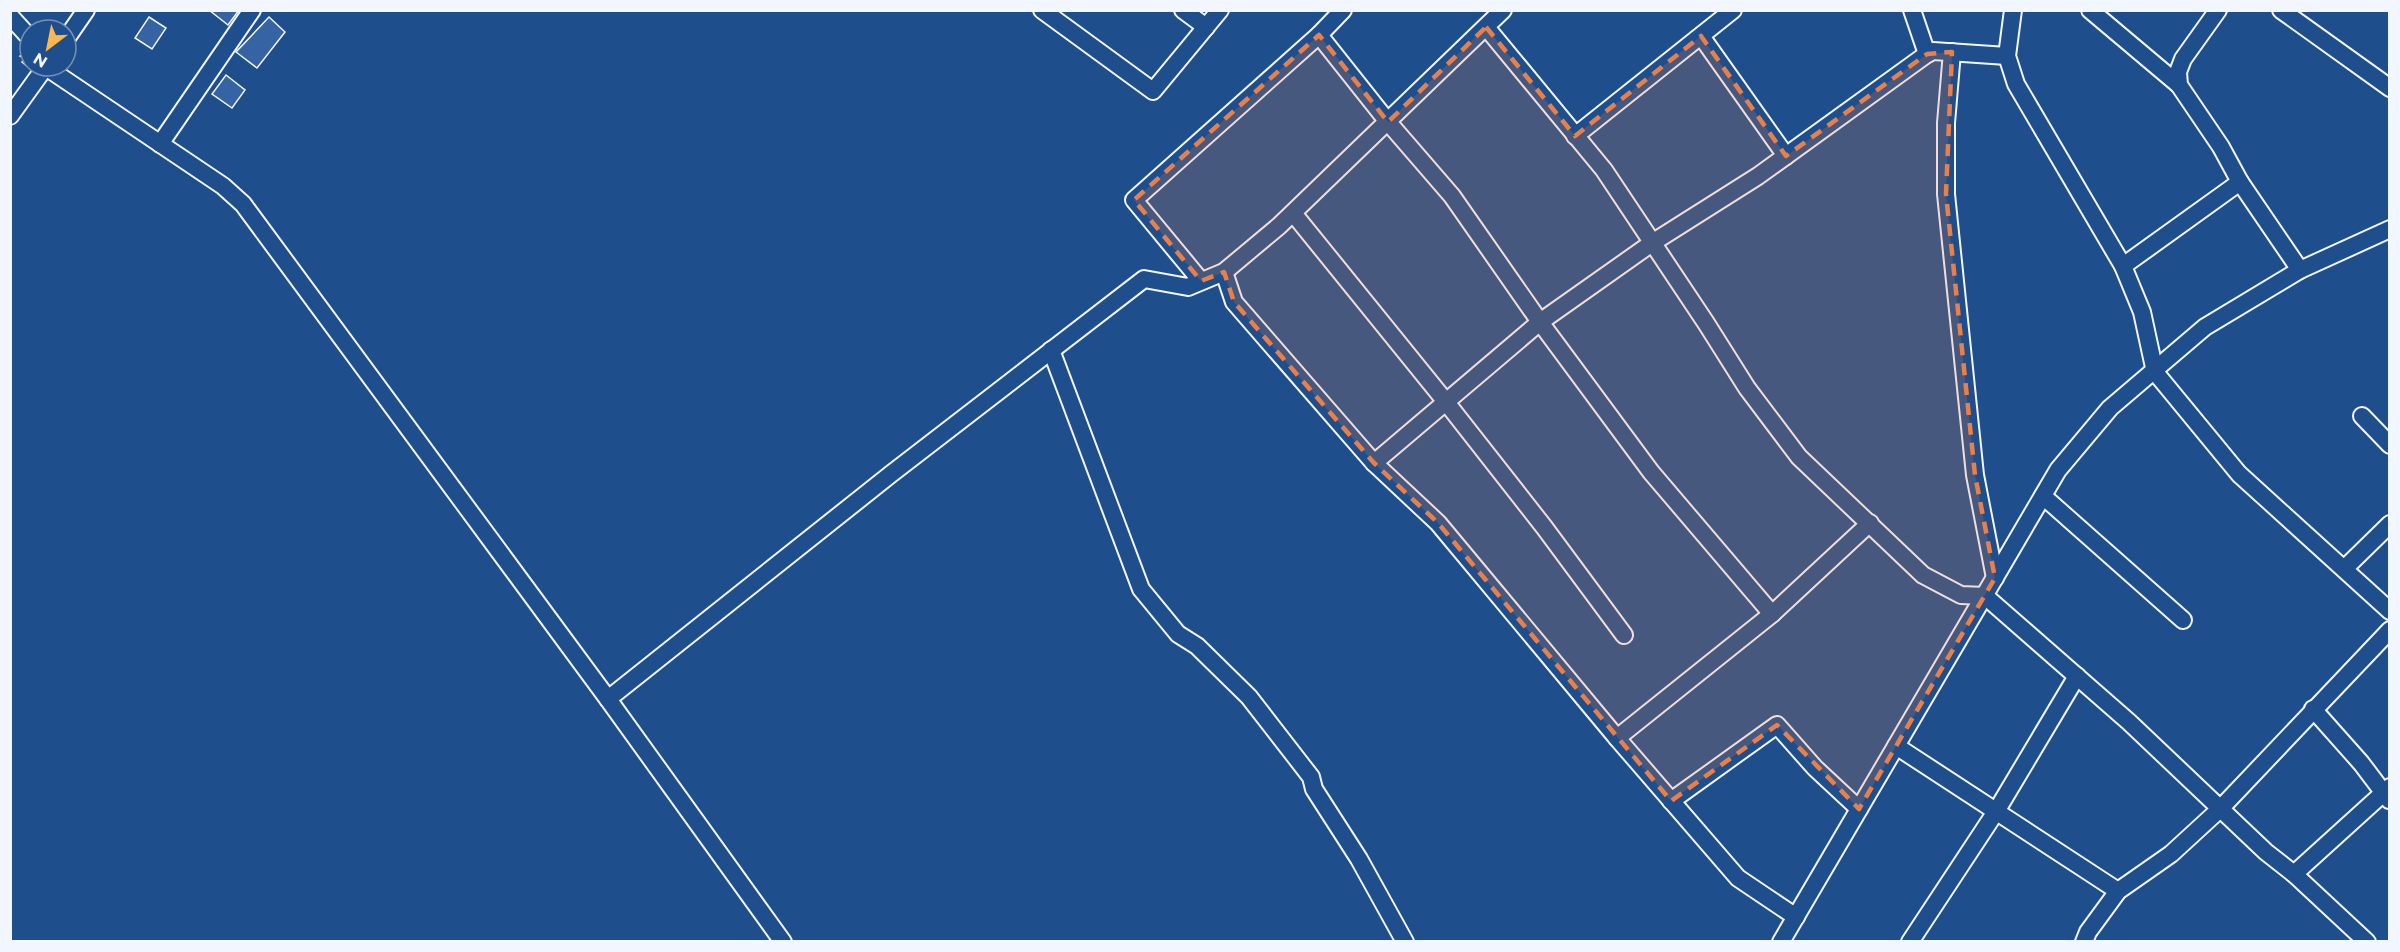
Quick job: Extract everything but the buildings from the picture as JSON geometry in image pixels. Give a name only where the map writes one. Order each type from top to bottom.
[{"type":"street","points":[[78,22],[87,10]]},
{"type":"street","points":[[160,144],[252,10]]},
{"type":"street","points":[[1042,10],[1153,91],[1220,10]]},
{"type":"street","points":[[1183,10],[1206,27]]},
{"type":"street","points":[[1201,282],[1134,201],[1319,35],[1343,10]]},
{"type":"street","points":[[608,699],[882,481],[1144,279],[1188,287],[1224,272],[1293,213],[1503,10]]},
{"type":"street","points":[[1575,136],[1733,10]]},
{"type":"street","points":[[1912,10],[1927,54]]},
{"type":"street","points":[[2013,10],[2007,56],[2016,84],[2123,266],[2142,312],[2155,368],[2239,474],[2390,610]]},
{"type":"street","points":[[2090,10],[2180,85],[2221,147],[2240,182],[2300,270]]},
{"type":"street","points":[[2180,85],[2178,72],[2183,59],[2218,10]]},
{"type":"street","points":[[2281,10],[2390,88]]},
{"type":"street","points":[[1486,27],[1604,170],[1747,388],[1799,457],[1923,575],[1961,595],[1985,596],[2129,722],[2266,852],[2295,874],[2367,942]]},
{"type":"street","points":[[1319,35],[1388,122],[1452,196],[1540,322],[1651,472],[1772,614]]},
{"type":"street","points":[[1701,36],[1786,156]]},
{"type":"street","points":[[1374,463],[1540,322],[1652,243],[1758,176],[1927,54],[1933,51],[2007,56]]},
{"type":"street","points":[[1952,52],[1946,123],[1946,194],[1975,475],[1995,578]]},
{"type":"street","points":[[10,116],[38,78]]},
{"type":"street","points":[[62,78],[223,186],[243,204],[608,699],[783,942]]},
{"type":"street","points":[[2123,266],[2240,182]]},
{"type":"street","points":[[1293,213],[1446,402],[1544,527],[1624,635]]},
{"type":"street","points":[[1781,942],[2058,470],[2110,408],[2205,327],[2300,270],[2390,229]]},
{"type":"street","points":[[1224,272],[1234,302],[1374,463],[1437,523],[1738,878],[1796,917]]},
{"type":"street","points":[[1051,350],[1141,589],[1178,634],[1197,646],[1249,697],[1311,777],[1314,789],[1359,859],[1405,942]]},
{"type":"street","points":[[2362,416],[2390,446]]},
{"type":"street","points":[[2043,496],[2183,620]]},
{"type":"street","points":[[1617,738],[1772,614],[1870,523]]},
{"type":"street","points":[[2344,569],[2390,524]]},
{"type":"street","points":[[2084,942],[2088,932],[2118,891],[2171,854],[2220,809],[2390,630]]},
{"type":"street","points":[[1910,942],[1997,810],[2077,676]]},
{"type":"street","points":[[2295,874],[2387,794],[2313,709]]},
{"type":"street","points":[[1671,801],[1777,725],[1815,768],[1859,808]]},
{"type":"street","points":[[1896,746],[2118,891]]},
{"type":"highlighted area","points":[[1486,27],[1575,136],[1701,36],[1786,156],[1927,54],[1952,52],[1946,194],[1975,475],[1995,578],[1859,809],[1777,725],[1671,801],[1438,523],[1374,463],[1234,302],[1224,272],[1201,281],[1134,200],[1319,35],[1388,122]]}]
